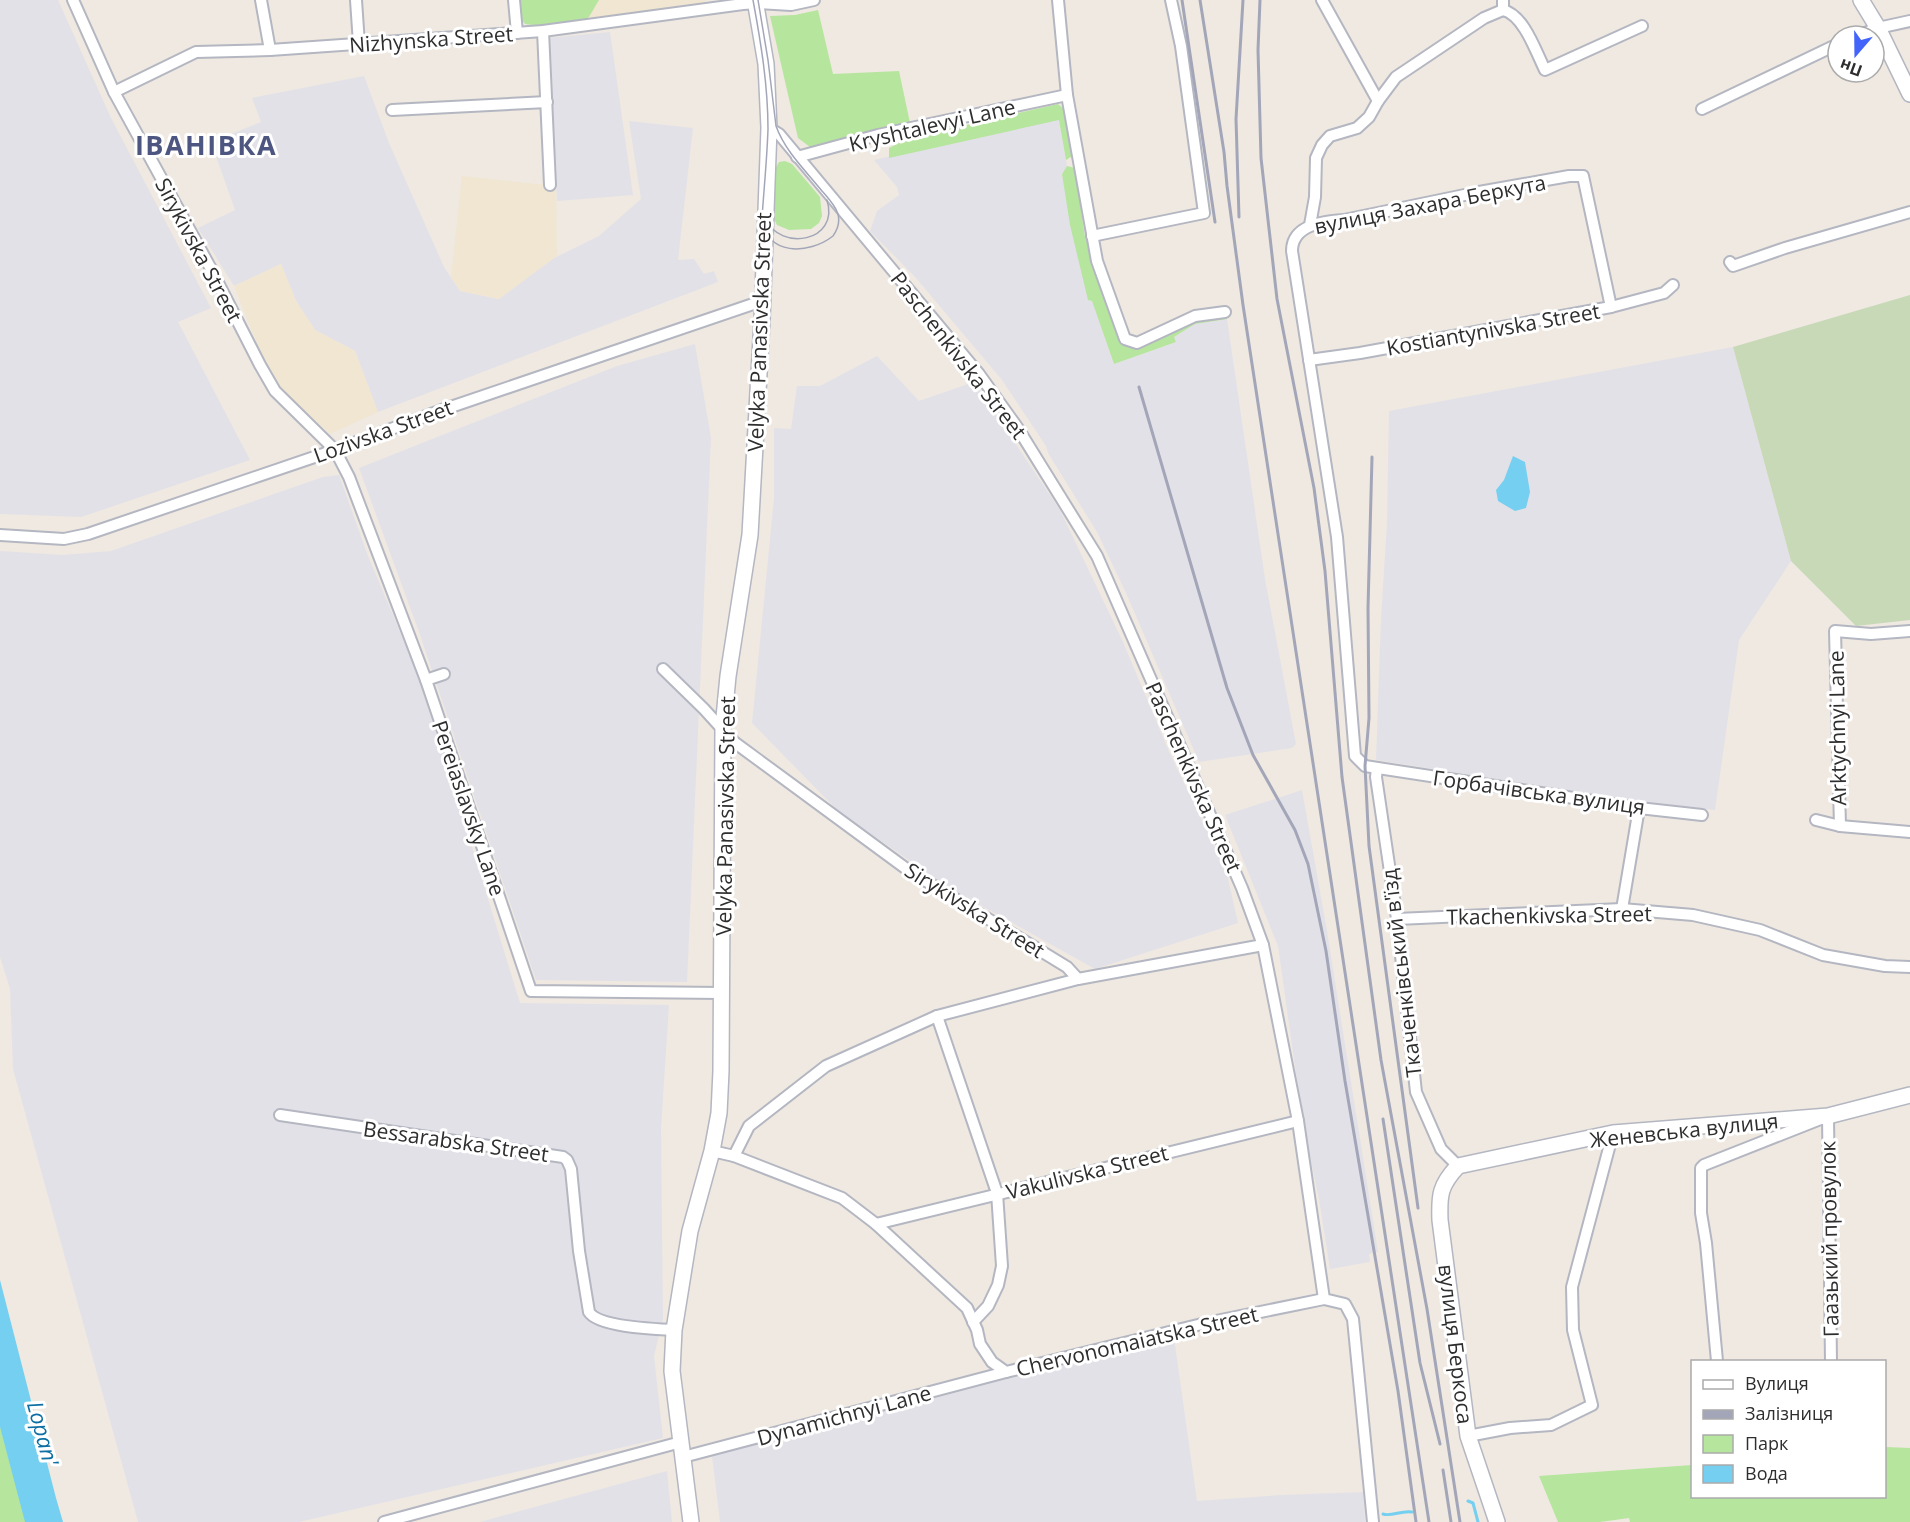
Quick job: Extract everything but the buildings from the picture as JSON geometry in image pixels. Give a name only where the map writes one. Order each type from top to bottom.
[{"type":"street","name":"Sirykivska Street","points":[[73,0],[114,92],[275,392],[335,450]]},
{"type":"street","points":[[261,0],[270,50]]},
{"type":"street","points":[[356,0],[359,44]]},
{"type":"street","points":[[514,0],[517,33]]},
{"type":"street","name":"Nizhynska Street","points":[[114,92],[196,52],[270,50],[543,31],[755,2],[791,5],[814,0]]},
{"type":"street","points":[[1058,0],[1067,95],[1092,236],[1097,261],[1125,339],[1137,343],[1195,316],[1225,312]]},
{"type":"street","points":[[1092,236],[1204,213],[1181,46],[1171,0]]},
{"type":"street","points":[[1322,0],[1378,101]]},
{"type":"street","points":[[1861,0],[1876,24]]},
{"type":"street","name":"Velyka Panasivska Street","points":[[691,1522],[672,1371],[674,1330],[690,1231],[712,1151],[719,1113],[723,728],[728,676],[750,535],[769,128],[766,64],[755,2]]},
{"type":"street","points":[[1310,225],[1315,197],[1316,158],[1322,145],[1330,136],[1357,128],[1369,117],[1396,77],[1503,5],[1516,15],[1545,70],[1642,26]]},
{"type":"street","points":[[1886,26],[1910,21]]},
{"type":"street","points":[[543,31],[550,185]]},
{"type":"street","points":[[1886,44],[1910,94]]},
{"type":"street","points":[[1702,109],[1826,50]]},
{"type":"street","name":"Kryshtalevyi Lane","points":[[797,157],[878,135],[1067,95]]},
{"type":"street","points":[[392,110],[548,102]]},
{"type":"street","name":"Paschenkivska Street","points":[[769,128],[779,134],[979,374],[1017,427],[1097,556],[1242,888],[1263,945],[1298,1121],[1324,1299]]},
{"type":"street","name":"вулиця Захара Беркута","points":[[1309,360],[1292,244],[1296,236],[1310,225],[1569,176],[1583,176],[1611,307]]},
{"type":"street","points":[[1730,262],[1733,266],[1785,248],[1910,212]]},
{"type":"street","name":"Kostiantynivska Street","points":[[1309,360],[1360,353],[1611,307],[1664,293],[1673,285]]},
{"type":"street","name":"Lozivska Street","points":[[0,535],[64,539],[88,534],[762,301]]},
{"type":"street","points":[[1309,360],[1337,537],[1355,756],[1365,766],[1377,768]]},
{"type":"street","name":"Pereiaslavsky Lane","points":[[335,450],[349,477],[426,680],[531,991],[722,993]]},
{"type":"street","name":"Arktychnyi Lane","points":[[1840,826],[1835,631],[1871,634],[1910,631]]},
{"type":"street","name":"Sirykivska Street","points":[[663,669],[723,728],[734,742],[908,870],[1066,967],[1078,980]]},
{"type":"street","points":[[426,680],[444,674]]},
{"type":"street","name":"Горбачівська вулиця","points":[[1377,768],[1639,808],[1702,815]]},
{"type":"street","name":"Ткаченківський в'їзд","points":[[1377,768],[1376,777],[1396,919],[1416,1092],[1441,1149],[1458,1166]]},
{"type":"street","points":[[1622,909],[1639,808]]},
{"type":"street","points":[[1816,820],[1840,826],[1910,832]]},
{"type":"street","name":"Tkachenkivska Street","points":[[1396,919],[1622,909],[1693,915],[1760,930],[1823,955],[1885,966],[1910,967]]},
{"type":"street","points":[[734,1156],[749,1126],[826,1066],[937,1016],[1078,980],[1263,945]]},
{"type":"street","points":[[937,1016],[997,1194],[1002,1266],[998,1285],[988,1306],[973,1322]]},
{"type":"street","name":"Женевська вулиця","points":[[1458,1166],[1613,1133],[1828,1116],[1910,1095]]},
{"type":"street","name":"Bessarabska Street","points":[[280,1115],[563,1157],[571,1169],[585,1294],[591,1316],[607,1322],[674,1330]]},
{"type":"street","points":[[1717,1360],[1701,1213],[1701,1168],[1828,1116]]},
{"type":"street","name":"Гаазький провулок","points":[[1828,1116],[1831,1360]]},
{"type":"street","name":"Vakulivska Street","points":[[876,1224],[1298,1121]]},
{"type":"street","points":[[1468,1436],[1510,1428],[1551,1425],[1592,1404],[1573,1330],[1572,1287],[1613,1133]]},
{"type":"street","name":"Chervonomaiatska Street","points":[[712,1151],[734,1156],[842,1198],[876,1224],[967,1308],[980,1344],[992,1362],[1006,1372],[1206,1323],[1324,1299]]},
{"type":"street","name":"вулиця Беркоса","points":[[1458,1166],[1441,1189],[1440,1220],[1468,1436],[1497,1522]]},
{"type":"street","points":[[1324,1299],[1345,1304],[1353,1319],[1372,1522]]},
{"type":"street","name":"Dynamichnyi Lane","points":[[384,1522],[1006,1372]]},
{"type":"shaded area","points":[[0,0],[58,0],[111,118],[211,308],[178,322],[250,460],[81,517],[0,514]]},
{"type":"shaded area","points":[[582,0],[706,0],[706,3],[585,20]]},
{"type":"shaded area","points":[[610,32],[633,195],[557,201],[547,38]]},
{"type":"shaded area","points":[[364,76],[389,143],[444,267],[460,291],[499,299],[548,261],[599,236],[641,199],[629,121],[693,128],[678,260],[694,259],[704,274],[714,271],[718,282],[378,412],[355,351],[315,330],[296,301],[281,264],[234,286],[198,228],[235,210],[211,142],[261,122],[252,98]]},
{"type":"shaded area","points":[[1059,119],[1067,166],[1062,174],[1092,300],[1114,364],[1176,342],[1174,337],[1195,324],[1227,319],[1265,579],[1296,744],[1292,748],[1199,762],[1097,532],[1048,453],[1046,446],[1002,380],[916,278],[870,231],[877,211],[899,195],[897,187],[874,160]]},
{"type":"shaded area","points":[[462,176],[556,186],[557,256],[499,299],[460,291],[451,277]]},
{"type":"shaded area","points":[[281,264],[296,301],[315,330],[355,351],[378,412],[330,434],[282,390],[258,346],[234,286]]},
{"type":"shaded area","points":[[695,344],[711,438],[687,982],[536,980],[419,632],[359,468],[617,366]]},
{"type":"shaded area","points":[[1733,347],[1791,561],[1739,640],[1715,810],[1623,799],[1376,760],[1387,523],[1389,411]]},
{"type":"shaded area","points":[[877,356],[919,401],[974,382],[1060,510],[1123,642],[1170,754],[1226,870],[1238,923],[1095,969],[948,887],[839,812],[752,723],[774,498],[774,428],[791,429],[797,386],[820,386]]},
{"type":"shaded area","points":[[339,475],[368,556],[422,684],[520,1003],[669,1005],[661,1129],[663,1319],[654,1356],[663,1438],[299,1522],[138,1522],[13,1069],[10,989],[0,957],[0,551],[62,555],[111,551],[323,477]]},
{"type":"shaded area","points":[[1302,790],[1378,1252],[1369,1254],[1370,1262],[1330,1269],[1319,1199],[1303,1124],[1278,946],[1225,815]]},
{"type":"shaded area","points":[[1174,1338],[1197,1501],[1363,1492],[1365,1522],[720,1522],[712,1456],[1012,1376]]},
{"type":"shaded area","points":[[667,1471],[672,1522],[480,1522]]},
{"type":"green space","points":[[520,0],[599,0],[591,14],[580,24],[539,26],[525,24],[520,17]]},
{"type":"green space","points":[[818,10],[833,74],[899,71],[910,123],[810,147],[798,138],[770,16],[795,15]]},
{"type":"green space","points":[[1058,104],[1065,110],[1074,155],[1066,160],[1059,120],[889,158],[889,148],[909,138]]},
{"type":"green space","points":[[785,161],[792,164],[820,197],[822,216],[819,223],[811,229],[789,230],[777,225],[772,215],[775,169],[779,162]]},
{"type":"green space","points":[[1067,166],[1075,168],[1085,237],[1123,342],[1139,347],[1196,318],[1226,314],[1227,319],[1195,324],[1174,337],[1176,342],[1114,364],[1092,301],[1088,300],[1070,225],[1062,174]]},
{"type":"green space","points":[[1910,295],[1910,620],[1856,626],[1791,561],[1733,347]]},
{"type":"green space","points":[[0,1426],[26,1522],[0,1522]]},
{"type":"green space","points":[[1886,1447],[1910,1448],[1910,1522],[1630,1522],[1629,1518],[1600,1522],[1558,1522],[1539,1476],[1691,1465],[1691,1498],[1886,1498]]},
{"type":"water","points":[[1513,456],[1525,462],[1530,492],[1526,508],[1515,511],[1498,501],[1496,490],[1504,480]]},
{"type":"water","points":[[0,1280],[63,1522],[25,1522],[0,1427]]},
{"type":"waterway","points":[[1468,1501],[1473,1503],[1478,1522]]},
{"type":"waterway","points":[[1383,1514],[1412,1512]]},
{"type":"tram line","points":[[753,0],[764,64],[768,113],[762,218],[771,240],[779,245],[801,249],[812,247],[833,236],[838,225],[838,214],[831,202],[790,152],[776,126],[758,0]]},
{"type":"tram line","points":[[766,219],[773,229],[783,236],[795,239],[807,238],[817,233],[825,225],[829,214],[827,200]]},
{"type":"railway","points":[[1182,0],[1215,222]]},
{"type":"railway","points":[[1200,0],[1224,152],[1243,305],[1429,1522]]},
{"type":"railway","points":[[1239,217],[1236,119],[1243,0]]},
{"type":"railway","points":[[1260,0],[1258,50],[1261,158],[1277,299],[1314,488],[1325,571],[1342,777],[1381,1060],[1427,1309],[1460,1522]]},
{"type":"railway","points":[[1139,387],[1227,688],[1253,755],[1295,830],[1308,864],[1326,951],[1345,1081],[1398,1391],[1416,1522]]},
{"type":"railway","points":[[1372,457],[1368,608],[1369,718],[1365,766],[1369,846],[1418,1208]]},
{"type":"railway","points":[[1383,1119],[1420,1363],[1440,1444]]},
{"type":"railway","points":[[1443,1470],[1451,1522]]},
{"type":"district","name":"ІВАНІВКА","points":[[206,144]]},
{"type":"water label","name":"Lopan'","points":[[44,1433]]}]
